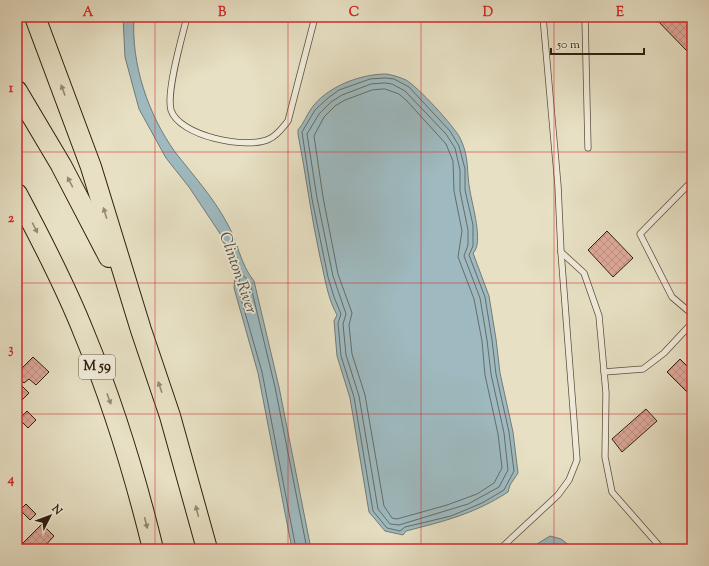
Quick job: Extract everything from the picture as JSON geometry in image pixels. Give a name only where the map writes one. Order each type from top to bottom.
[{"type":"highway","points":[[36,17],[91,167],[141,330],[170,416],[206,549]]},
{"type":"highway","points":[[17,91],[40,128],[84,206],[141,330]]},
{"type":"highway","name":"M 59","points":[[17,194],[70,298],[99,370],[124,442],[153,549]]},
{"type":"lane","points":[[186,17],[170,96],[171,110],[182,125],[207,137],[251,143],[269,140],[279,132],[288,121],[315,17]]},
{"type":"lane","points":[[500,549],[558,495],[569,480],[577,460],[561,252],[558,186],[543,17]]},
{"type":"lane","points":[[585,17],[588,148]]},
{"type":"lane","points":[[692,181],[640,234],[672,297],[692,314]]},
{"type":"lane","points":[[561,252],[584,273],[599,316],[606,393],[605,457],[612,492],[662,549]]},
{"type":"lane","points":[[604,372],[643,369],[664,353],[692,324]]},
{"type":"water","name":"Clinton River","points":[[123,17],[134,17],[135,53],[143,88],[149,105],[165,137],[175,152],[216,204],[231,230],[245,267],[254,281],[279,387],[311,549],[292,549],[258,373],[234,288],[235,276],[221,235],[189,187],[166,158],[139,109],[125,57]]},
{"type":"water","points":[[386,74],[406,80],[418,90],[451,125],[463,145],[467,158],[469,184],[477,233],[476,248],[473,253],[489,296],[500,373],[513,432],[518,473],[510,485],[508,492],[495,500],[459,516],[406,531],[403,535],[385,531],[369,512],[350,398],[337,356],[334,321],[337,315],[329,294],[320,257],[298,134],[298,130],[311,109],[325,94],[344,83],[355,79],[365,76]]},
{"type":"water","points":[[550,536],[561,539],[574,549],[534,549],[537,544]]},
{"type":"building","points":[[654,17],[692,17],[692,48],[688,52]]},
{"type":"building","points":[[607,231],[633,258],[613,277],[588,250]]},
{"type":"building","points":[[33,357],[49,372],[36,385],[29,379],[24,383],[17,376],[17,373]]},
{"type":"building","points":[[680,359],[692,371],[692,397],[667,372]]},
{"type":"building","points":[[17,381],[29,393],[17,405]]},
{"type":"building","points":[[646,409],[657,421],[622,452],[612,439]]},
{"type":"building","points":[[27,411],[36,420],[28,428],[19,419]]},
{"type":"building","points":[[17,436],[22,441],[17,446]]},
{"type":"building","points":[[26,504],[36,514],[30,520],[20,510]]},
{"type":"building","points":[[42,524],[54,536],[42,549],[28,549],[22,544]]}]
